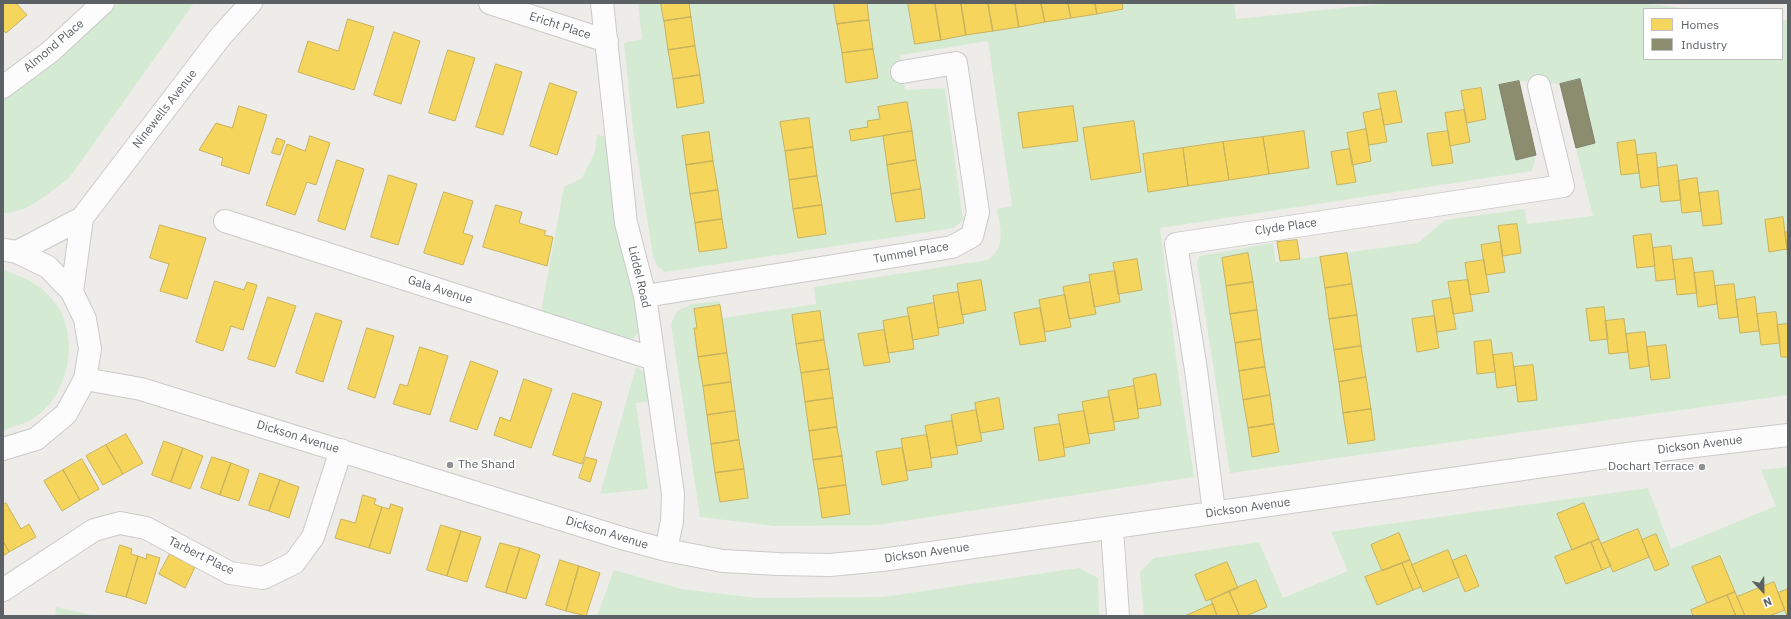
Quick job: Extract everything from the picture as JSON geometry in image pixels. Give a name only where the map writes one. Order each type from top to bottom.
[{"type":"street","name":"Almond Place","points":[[3,87],[50,52],[103,3]]},
{"type":"street","name":"Ninewells Avenue","points":[[10,251],[82,218],[221,36],[251,3]]},
{"type":"street","name":"Ericht Place","points":[[490,3],[608,41]]},
{"type":"street","name":"Liddel Road","points":[[602,3],[608,41],[626,223],[645,296],[673,494],[672,521],[666,550]]},
{"type":"street","name":"Tummel Place","points":[[645,296],[952,247],[972,236],[978,212],[956,64],[902,72]]},
{"type":"street","name":"Clyde Place","points":[[1214,512],[1196,370],[1176,244],[1563,186],[1539,86]]},
{"type":"street","name":"Ninewells Avenue","points":[[72,292],[82,218]]},
{"type":"street","name":"Gala Avenue","points":[[225,221],[654,359]]},
{"type":"street","points":[[3,449],[36,439],[66,414],[85,379],[90,349],[85,319],[72,292],[48,267],[10,251]]},
{"type":"street","name":"Dickson Avenue","points":[[85,379],[141,389],[625,539],[666,550],[723,561],[830,565],[882,560],[1112,528],[1214,512],[1635,453],[1788,435]]},
{"type":"street","name":"Tarbert Place","points":[[3,590],[94,530],[120,523],[146,528],[230,573],[263,578],[294,563],[313,537],[341,450]]},
{"type":"street","points":[[1112,528],[1118,616]]},
{"type":"green space","points":[[119,3],[194,3],[69,178],[30,206],[21,210],[3,213],[3,99],[55,60]]},
{"type":"green space","points":[[638,3],[1234,3],[1236,19],[1392,3],[1640,3],[1684,8],[1643,8],[1643,60],[1783,60],[1783,19],[1788,20],[1788,395],[1230,473],[1197,262],[1200,256],[1273,243],[1276,262],[1418,243],[1445,220],[1525,209],[1527,224],[1593,216],[1576,148],[1595,143],[1580,80],[1560,84],[1519,81],[1499,85],[1517,160],[1536,155],[1532,171],[1160,228],[1178,373],[1194,477],[876,525],[775,526],[700,517],[671,324],[677,311],[692,304],[720,301],[723,318],[816,304],[814,287],[988,260],[998,249],[1000,243],[1001,237],[997,209],[1012,206],[988,41],[900,55],[905,90],[945,88],[963,220],[954,228],[665,272],[657,266],[653,256],[633,130],[624,43],[642,39]]},
{"type":"green space","points":[[597,135],[606,137],[643,328],[631,340],[541,311],[564,187],[582,178],[595,152]]},
{"type":"green space","points":[[3,270],[34,283],[50,297],[60,311],[67,328],[69,345],[68,364],[63,381],[55,397],[43,411],[29,421],[3,431]]},
{"type":"green space","points":[[636,367],[647,374],[652,401],[636,403],[648,489],[600,494]]},
{"type":"green space","points":[[1788,467],[1788,616],[1144,616],[1140,572],[1154,558],[1259,542],[1283,598],[1348,571],[1331,532],[1648,488],[1671,549],[1776,506],[1761,470]]},
{"type":"green space","points":[[1079,568],[1098,578],[1099,616],[597,616],[614,570],[681,589],[757,598],[883,597]]},
{"type":"green space","points":[[56,607],[96,616],[55,616]]},
{"type":"building: Homes","points":[[3,3],[16,3],[27,15],[6,33],[3,30]]},
{"type":"building: Homes","points":[[661,3],[689,3],[691,17],[664,21]]},
{"type":"building: Homes","points":[[834,3],[867,3],[869,20],[837,24]]},
{"type":"building: Homes","points":[[908,3],[935,3],[941,40],[915,44]]},
{"type":"building: Homes","points":[[935,3],[961,3],[966,35],[941,40]]},
{"type":"building: Homes","points":[[961,3],[988,3],[993,31],[966,35]]},
{"type":"building: Homes","points":[[988,3],[1015,3],[1019,27],[993,31]]},
{"type":"building: Homes","points":[[1015,3],[1041,3],[1045,22],[1019,27]]},
{"type":"building: Homes","points":[[1041,3],[1068,3],[1071,18],[1045,22]]},
{"type":"building: Homes","points":[[1068,3],[1095,3],[1097,14],[1071,18]]},
{"type":"building: Homes","points":[[1095,3],[1122,3],[1123,9],[1097,14]]},
{"type":"building: Homes","points":[[691,17],[695,46],[668,50],[664,21]]},
{"type":"building: Homes","points":[[348,19],[374,27],[354,90],[298,72],[308,41],[338,51]]},
{"type":"building: Homes","points":[[869,20],[873,49],[842,53],[837,24]]},
{"type":"building: Homes","points":[[394,32],[420,41],[401,104],[374,95]]},
{"type":"building: Homes","points":[[695,46],[700,75],[673,79],[668,50]]},
{"type":"building: Homes","points":[[873,49],[878,78],[846,83],[842,53]]},
{"type":"building: Homes","points":[[448,50],[475,58],[455,121],[429,113]]},
{"type":"building: Homes","points":[[496,64],[522,72],[503,135],[476,127]]},
{"type":"building: Homes","points":[[700,75],[704,103],[677,108],[673,79]]},
{"type":"building: Homes","points":[[550,83],[577,92],[557,155],[530,146]]},
{"type":"building: Homes","points":[[1481,88],[1486,119],[1467,123],[1461,91]]},
{"type":"building: Homes","points":[[1396,91],[1402,122],[1384,125],[1378,94]]},
{"type":"building: Homes","points":[[907,102],[912,131],[851,141],[849,130],[868,127],[867,121],[880,119],[878,107]]},
{"type":"building: Homes","points":[[239,106],[267,115],[249,174],[221,165],[223,158],[199,150],[216,123],[232,128]]},
{"type":"building: Homes","points":[[1073,106],[1078,141],[1023,148],[1018,113]]},
{"type":"building: Homes","points":[[1381,109],[1387,142],[1369,145],[1363,113]]},
{"type":"building: Homes","points":[[1464,110],[1470,142],[1450,146],[1445,113]]},
{"type":"building: Homes","points":[[809,118],[813,147],[785,151],[780,122]]},
{"type":"building: Homes","points":[[1134,121],[1141,172],[1091,180],[1083,128]]},
{"type":"building: Homes","points":[[1366,129],[1371,161],[1352,165],[1347,133]]},
{"type":"building: Homes","points":[[912,131],[916,160],[887,165],[883,136]]},
{"type":"building: Homes","points":[[1304,131],[1309,168],[1269,174],[1263,137]]},
{"type":"building: Homes","points":[[1448,131],[1453,163],[1432,166],[1427,134]]},
{"type":"building: Homes","points":[[709,132],[713,161],[686,165],[682,136]]},
{"type":"building: Homes","points":[[310,136],[330,143],[316,185],[307,182],[295,215],[266,205],[287,144],[305,151]]},
{"type":"building: Homes","points":[[1263,137],[1269,174],[1229,180],[1223,142]]},
{"type":"building: Homes","points":[[277,138],[285,141],[280,155],[272,153]]},
{"type":"building: Homes","points":[[1635,140],[1639,173],[1621,175],[1617,143]]},
{"type":"building: Homes","points":[[1223,142],[1229,180],[1188,186],[1183,148]]},
{"type":"building: Homes","points":[[813,147],[817,176],[789,180],[785,151]]},
{"type":"building: Homes","points":[[1183,148],[1188,186],[1148,192],[1143,154]]},
{"type":"building: Homes","points":[[1350,149],[1356,182],[1337,185],[1331,152]]},
{"type":"building: Homes","points":[[1656,153],[1659,185],[1641,188],[1637,155]]},
{"type":"building: Homes","points":[[337,160],[364,169],[345,230],[318,221]]},
{"type":"building: Homes","points":[[916,160],[921,189],[891,194],[887,165]]},
{"type":"building: Homes","points":[[713,161],[718,190],[690,194],[686,165]]},
{"type":"building: Homes","points":[[1677,165],[1681,200],[1661,202],[1657,168]]},
{"type":"building: Homes","points":[[389,175],[417,184],[398,245],[371,237]]},
{"type":"building: Homes","points":[[817,176],[822,205],[793,209],[789,180]]},
{"type":"building: Homes","points":[[1697,178],[1701,211],[1682,213],[1678,181]]},
{"type":"building: Homes","points":[[921,189],[925,218],[896,222],[891,194]]},
{"type":"building: Homes","points":[[718,190],[722,219],[695,223],[690,194]]},
{"type":"building: Homes","points":[[1718,191],[1722,224],[1703,226],[1699,193]]},
{"type":"building: Homes","points":[[444,192],[473,201],[463,233],[473,236],[463,265],[424,253]]},
{"type":"building: Homes","points":[[496,205],[522,212],[519,223],[546,231],[544,235],[553,237],[547,266],[483,247]]},
{"type":"building: Homes","points":[[822,205],[826,234],[798,238],[793,209]]},
{"type":"building: Homes","points":[[1783,217],[1787,249],[1769,252],[1765,220]]},
{"type":"building: Homes","points":[[722,219],[727,248],[699,252],[695,223]]},
{"type":"building: Homes","points":[[1517,224],[1521,253],[1503,256],[1498,226]]},
{"type":"building: Homes","points":[[160,225],[206,238],[187,299],[160,291],[169,264],[150,258]]},
{"type":"building: Homes","points":[[1785,232],[1788,232],[1788,260],[1787,249]]},
{"type":"building: Homes","points":[[1651,234],[1655,266],[1637,268],[1633,236]]},
{"type":"building: Homes","points":[[1297,240],[1300,259],[1280,261],[1277,242]]},
{"type":"building: Homes","points":[[1500,242],[1505,272],[1486,275],[1481,245]]},
{"type":"building: Homes","points":[[1671,246],[1675,279],[1656,281],[1653,248]]},
{"type":"building: Homes","points":[[1248,253],[1253,282],[1226,286],[1222,258]]},
{"type":"building: Homes","points":[[1347,253],[1352,284],[1325,288],[1320,257]]},
{"type":"building: Homes","points":[[1692,258],[1697,293],[1677,295],[1673,260]]},
{"type":"building: Homes","points":[[1137,259],[1142,290],[1118,294],[1113,263]]},
{"type":"building: Homes","points":[[1484,260],[1489,292],[1470,295],[1465,263]]},
{"type":"building: Homes","points":[[1115,271],[1120,302],[1094,307],[1089,275]]},
{"type":"building: Homes","points":[[1713,271],[1717,304],[1698,307],[1694,273]]},
{"type":"building: Homes","points":[[981,280],[986,310],[962,315],[957,284]]},
{"type":"building: Homes","points":[[1468,280],[1473,311],[1453,314],[1448,282]]},
{"type":"building: Homes","points":[[215,281],[244,290],[247,282],[257,285],[243,330],[231,326],[223,351],[196,342]]},
{"type":"building: Homes","points":[[1090,282],[1096,314],[1069,319],[1063,287]]},
{"type":"building: Homes","points":[[1253,282],[1257,310],[1230,314],[1226,286]]},
{"type":"building: Homes","points":[[1352,284],[1357,315],[1329,319],[1325,288]]},
{"type":"building: Homes","points":[[1734,284],[1738,317],[1719,319],[1715,286]]},
{"type":"building: Homes","points":[[958,292],[964,323],[938,328],[933,296]]},
{"type":"building: Homes","points":[[1065,295],[1071,327],[1045,332],[1039,300]]},
{"type":"building: Homes","points":[[268,297],[296,306],[275,367],[248,359]]},
{"type":"building: Homes","points":[[1755,297],[1759,331],[1740,333],[1736,300]]},
{"type":"building: Homes","points":[[1451,298],[1456,329],[1437,332],[1432,301]]},
{"type":"building: Homes","points":[[934,303],[939,335],[913,340],[907,308]]},
{"type":"building: Homes","points":[[720,305],[727,353],[698,357],[694,328],[697,328],[694,309]]},
{"type":"building: Homes","points":[[1604,307],[1608,339],[1590,341],[1586,309]]},
{"type":"building: Homes","points":[[1040,308],[1046,341],[1020,345],[1014,313]]},
{"type":"building: Homes","points":[[1257,310],[1261,339],[1235,343],[1230,314]]},
{"type":"building: Homes","points":[[820,311],[824,340],[796,344],[792,315]]},
{"type":"building: Homes","points":[[1776,312],[1780,343],[1761,345],[1757,314]]},
{"type":"building: Homes","points":[[316,313],[342,321],[323,382],[296,373]]},
{"type":"building: Homes","points":[[1357,315],[1361,346],[1334,350],[1329,319]]},
{"type":"building: Homes","points":[[909,316],[914,349],[888,353],[883,321]]},
{"type":"building: Homes","points":[[1434,316],[1439,348],[1417,352],[1412,319]]},
{"type":"building: Homes","points":[[1624,319],[1628,352],[1609,354],[1605,321]]},
{"type":"building: Homes","points":[[1788,324],[1788,357],[1781,357],[1777,325]]},
{"type":"building: Homes","points":[[367,328],[394,336],[375,398],[348,389]]},
{"type":"building: Homes","points":[[884,330],[890,362],[864,366],[858,334]]},
{"type":"building: Homes","points":[[1645,332],[1649,366],[1630,369],[1626,334]]},
{"type":"building: Homes","points":[[1261,339],[1265,367],[1239,371],[1235,343]]},
{"type":"building: Homes","points":[[824,340],[829,369],[801,373],[796,344]]},
{"type":"building: Homes","points":[[1491,340],[1495,372],[1477,374],[1474,342]]},
{"type":"building: Homes","points":[[1666,345],[1670,378],[1651,380],[1647,347]]},
{"type":"building: Homes","points":[[1361,346],[1366,377],[1339,382],[1334,350]]},
{"type":"building: Homes","points":[[420,347],[448,356],[430,415],[393,404],[400,384],[407,386]]},
{"type":"building: Homes","points":[[727,353],[731,382],[703,386],[698,357]]},
{"type":"building: Homes","points":[[1512,353],[1516,385],[1497,388],[1493,355]]},
{"type":"building: Homes","points":[[471,361],[498,371],[477,430],[450,421]]},
{"type":"building: Homes","points":[[1533,365],[1537,400],[1518,402],[1514,367]]},
{"type":"building: Homes","points":[[1265,367],[1270,395],[1243,400],[1239,371]]},
{"type":"building: Homes","points":[[829,369],[833,398],[805,402],[801,373]]},
{"type":"building: Homes","points":[[1156,374],[1161,405],[1138,409],[1133,379]]},
{"type":"building: Homes","points":[[1366,377],[1371,409],[1343,413],[1339,382]]},
{"type":"building: Homes","points":[[524,379],[552,389],[531,448],[494,435],[500,417],[510,421]]},
{"type":"building: Homes","points":[[731,382],[735,411],[707,415],[703,386]]},
{"type":"building: Homes","points":[[1134,386],[1139,418],[1114,422],[1108,391]]},
{"type":"building: Homes","points":[[573,393],[602,402],[582,464],[553,455]]},
{"type":"building: Homes","points":[[1270,395],[1274,424],[1248,428],[1243,400]]},
{"type":"building: Homes","points":[[1109,397],[1115,430],[1088,434],[1082,402]]},
{"type":"building: Homes","points":[[833,398],[837,427],[809,431],[805,402]]},
{"type":"building: Homes","points":[[999,398],[1004,429],[980,433],[975,403]]},
{"type":"building: Homes","points":[[1371,409],[1375,440],[1348,444],[1343,413]]},
{"type":"building: Homes","points":[[976,410],[982,441],[956,446],[951,415]]},
{"type":"building: Homes","points":[[735,411],[739,440],[711,444],[707,415]]},
{"type":"building: Homes","points":[[1084,411],[1090,443],[1064,448],[1058,415]]},
{"type":"building: Homes","points":[[952,421],[958,454],[931,458],[925,426]]},
{"type":"building: Homes","points":[[1060,424],[1065,456],[1039,461],[1034,428]]},
{"type":"building: Homes","points":[[1274,424],[1279,452],[1252,457],[1248,428]]},
{"type":"building: Homes","points":[[837,427],[842,456],[813,460],[809,431]]},
{"type":"building: Homes","points":[[126,434],[143,463],[123,474],[106,445]]},
{"type":"building: Homes","points":[[927,435],[932,467],[907,471],[901,439]]},
{"type":"building: Homes","points":[[739,440],[744,469],[715,473],[711,444]]},
{"type":"building: Homes","points":[[164,441],[183,448],[171,482],[152,475]]},
{"type":"building: Homes","points":[[106,445],[123,474],[103,485],[86,456]]},
{"type":"building: Homes","points":[[183,448],[203,456],[190,489],[171,482]]},
{"type":"building: Homes","points":[[902,448],[908,480],[882,485],[876,452]]},
{"type":"building: Homes","points":[[842,456],[846,485],[818,489],[813,460]]},
{"type":"building: Homes","points":[[212,457],[231,463],[220,495],[201,488]]},
{"type":"building: Homes","points":[[586,457],[597,460],[590,482],[579,478]]},
{"type":"building: Homes","points":[[82,459],[99,489],[80,500],[63,470]]},
{"type":"building: Homes","points":[[231,463],[249,470],[239,501],[220,495]]},
{"type":"building: Homes","points":[[744,469],[748,498],[720,502],[715,473]]},
{"type":"building: Homes","points":[[63,470],[80,500],[62,511],[44,481]]},
{"type":"building: Homes","points":[[260,473],[280,480],[269,511],[249,505]]},
{"type":"building: Homes","points":[[280,480],[299,487],[289,518],[269,511]]},
{"type":"building: Homes","points":[[846,485],[850,514],[822,518],[818,489]]},
{"type":"building: Homes","points":[[363,495],[376,499],[374,504],[382,507],[369,548],[335,538],[341,519],[355,523]]},
{"type":"building: Homes","points":[[6,503],[21,529],[29,524],[36,537],[9,552],[3,541],[3,505]]},
{"type":"building: Homes","points":[[1584,503],[1599,539],[1572,550],[1557,514]]},
{"type":"building: Homes","points":[[391,504],[403,508],[390,554],[369,548],[382,507],[389,509]]},
{"type":"building: Homes","points":[[441,525],[461,531],[447,576],[427,570]]},
{"type":"building: Homes","points":[[1638,529],[1649,557],[1613,572],[1601,544]]},
{"type":"building: Homes","points":[[461,531],[481,537],[467,582],[447,576]]},
{"type":"building: Homes","points":[[1399,533],[1410,560],[1382,571],[1371,545]]},
{"type":"building: Homes","points":[[1656,534],[1669,565],[1655,571],[1642,540]]},
{"type":"building: Homes","points":[[1599,539],[1611,566],[1602,570],[1591,542]]},
{"type":"building: Homes","points":[[3,541],[9,552],[3,556]]},
{"type":"building: Homes","points":[[1591,542],[1602,570],[1566,584],[1555,557]]},
{"type":"building: Homes","points":[[500,543],[520,548],[506,593],[486,587]]},
{"type":"building: Homes","points":[[120,545],[132,549],[131,554],[138,556],[126,597],[106,592]]},
{"type":"building: Homes","points":[[520,548],[540,555],[526,599],[506,593]]},
{"type":"building: Homes","points":[[1448,550],[1459,577],[1423,592],[1412,565]]},
{"type":"building: Homes","points":[[147,554],[160,558],[146,604],[126,597],[138,556],[146,559]]},
{"type":"building: Homes","points":[[170,554],[195,567],[185,588],[159,574]]},
{"type":"building: Homes","points":[[1466,555],[1479,586],[1465,592],[1452,561]]},
{"type":"building: Homes","points":[[1720,556],[1735,592],[1707,603],[1692,567]]},
{"type":"building: Homes","points":[[560,560],[579,566],[566,611],[546,605]]},
{"type":"building: Homes","points":[[1410,560],[1421,587],[1413,590],[1402,563]]},
{"type":"building: Homes","points":[[1227,562],[1238,588],[1206,601],[1195,575]]},
{"type":"building: Homes","points":[[1402,563],[1413,590],[1377,605],[1365,577]]},
{"type":"building: Homes","points":[[579,566],[600,573],[586,616],[566,611]]},
{"type":"building: Homes","points":[[1256,580],[1267,607],[1246,616],[1240,616],[1229,591]]},
{"type":"building: Homes","points":[[1774,582],[1785,610],[1769,616],[1745,616],[1737,597]]},
{"type":"building: Homes","points":[[1788,589],[1788,616],[1787,616],[1778,593]]},
{"type":"building: Homes","points":[[1229,591],[1239,614],[1235,616],[1217,616],[1211,600]]},
{"type":"building: Homes","points":[[1735,592],[1745,616],[1736,616],[1727,595]]},
{"type":"building: Homes","points":[[1727,595],[1736,616],[1693,616],[1691,610]]},
{"type":"building: Homes","points":[[1213,604],[1217,616],[1185,616]]},
{"type":"building: Industry","points":[[1580,79],[1595,143],[1576,148],[1560,84]]},
{"type":"building: Industry","points":[[1519,81],[1536,155],[1516,160],[1499,85]]},
{"type":"place","name":"The Shand","points":[[450,465]]},
{"type":"place","name":"Dochart Terrace","points":[[1702,467]]}]
